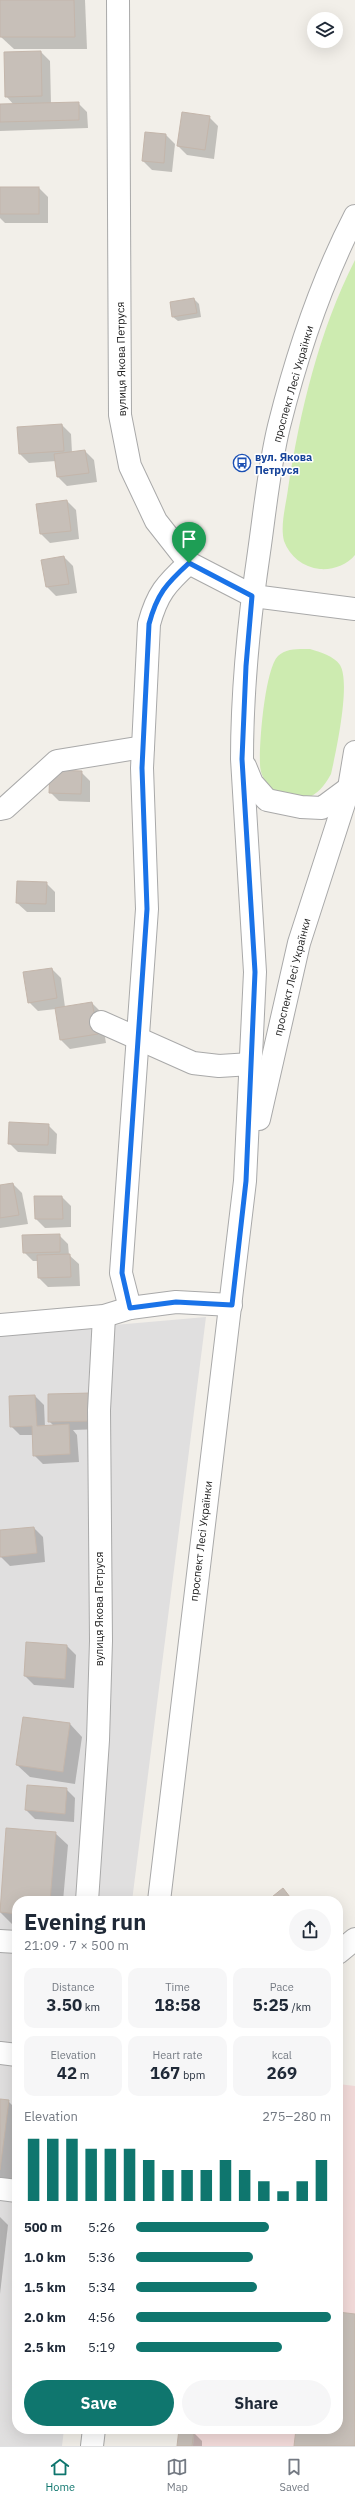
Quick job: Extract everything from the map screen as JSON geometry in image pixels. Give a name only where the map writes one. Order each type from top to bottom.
[{"type":"street","name":"вулиця Якова Петруся","points":[[118,0],[120,415],[130,466],[156,521],[189,563]]},
{"type":"street","name":"проспект Лесі Українки","points":[[160,1896],[192,1613],[232,1305],[246,1181],[255,942],[242,759],[244,681],[252,596],[279,427],[312,318],[334,260],[355,216]]},
{"type":"street","points":[[130,1308],[122,1273],[147,909],[143,747],[149,624],[155,601],[166,584],[189,563],[252,596],[355,609]]},
{"type":"street","points":[[0,809],[5,808],[56,761],[143,747]]},
{"type":"street","name":"проспект Лесі Українки","points":[[246,1181],[297,950],[348,788],[355,752]]},
{"type":"street","points":[[242,759],[252,783],[267,800],[322,808],[348,788]]},
{"type":"street","points":[[101,1022],[193,1062],[219,1066],[251,1064]]},
{"type":"street","points":[[0,1325],[104,1316],[130,1308],[176,1302],[232,1305]]},
{"type":"street","name":"вулиця Якова Петруся","points":[[87,1896],[98,1740],[101,1641],[99,1418],[104,1316]]},
{"type":"street","points":[[343,1948],[355,1939]]},
{"type":"street","points":[[0,1941],[12,1942]]},
{"type":"street","points":[[0,2053],[12,2054]]},
{"type":"street","points":[[0,2189],[12,2190]]},
{"type":"street","points":[[92,2446],[93,2434]]},
{"type":"shaded area","points":[[206,1317],[133,1896],[12,1896],[12,2434],[63,2434],[62,2446],[0,2446],[0,1335]]},
{"type":"shaded area","points":[[343,2085],[355,2086],[355,2446],[193,2446],[194,2434],[343,2434]]},
{"type":"green space","points":[[355,260],[355,555],[348,562],[339,566],[330,569],[320,569],[308,566],[298,560],[290,552],[284,541],[283,522],[298,430],[312,372],[331,315]]},
{"type":"green space","points":[[310,649],[334,659],[340,665],[343,674],[344,687],[342,718],[331,774],[326,783],[320,789],[306,799],[270,789],[261,771],[260,754],[266,690],[273,664],[281,653],[293,650]]},
{"type":"building","points":[[0,0],[74,0],[75,37],[0,37]]},
{"type":"building","points":[[41,51],[42,96],[5,97],[4,52]]},
{"type":"building","points":[[79,102],[79,120],[0,122],[0,104]]},
{"type":"building","points":[[182,112],[210,116],[205,150],[177,146]]},
{"type":"building","points":[[145,132],[166,134],[164,163],[142,161]]},
{"type":"building","points":[[0,187],[39,187],[39,214],[0,214]]},
{"type":"building","points":[[194,298],[197,313],[172,317],[170,302]]},
{"type":"building","points":[[62,424],[64,451],[19,454],[17,427]]},
{"type":"building","points":[[85,450],[89,473],[57,477],[54,454]]},
{"type":"building","points":[[67,500],[71,531],[40,534],[36,504]]},
{"type":"building","points":[[64,556],[69,584],[46,587],[41,560]]},
{"type":"building","points":[[50,770],[82,771],[81,794],[49,793]]},
{"type":"building","points":[[17,881],[47,882],[46,904],[16,903]]},
{"type":"building","points":[[52,968],[57,998],[28,1003],[23,972]]},
{"type":"building","points":[[92,1002],[98,1034],[60,1040],[55,1008]]},
{"type":"building","points":[[9,1122],[49,1124],[48,1145],[8,1144]]},
{"type":"building","points":[[13,1183],[19,1215],[0,1218],[0,1185]]},
{"type":"building","points":[[34,1196],[62,1196],[63,1219],[35,1219]]},
{"type":"building","points":[[60,1234],[60,1252],[23,1253],[22,1235]]},
{"type":"building","points":[[70,1254],[71,1277],[38,1278],[37,1255]]},
{"type":"building","points":[[92,1393],[92,1421],[48,1422],[48,1394]]},
{"type":"building","points":[[35,1395],[37,1426],[69,1424],[70,1454],[33,1456],[32,1426],[10,1427],[9,1396]]},
{"type":"building","points":[[34,1527],[37,1553],[0,1557],[0,1530]]},
{"type":"building","points":[[26,1642],[67,1645],[65,1679],[24,1676]]},
{"type":"building","points":[[23,1717],[70,1723],[63,1772],[16,1765]]},
{"type":"building","points":[[27,1785],[67,1788],[65,1814],[25,1810]]},
{"type":"building","points":[[6,1828],[56,1832],[50,1896],[12,1896],[12,1913],[0,1912]]},
{"type":"building","points":[[283,1888],[289,1896],[273,1896]]},
{"type":"building","points":[[0,2099],[9,2100],[0,2170]]},
{"type":"building","points":[[343,2313],[355,2314],[355,2446],[294,2446],[295,2434],[343,2434]]},
{"type":"building","points":[[178,2434],[194,2434],[192,2446],[177,2446]]},
{"type":"place","name":"вул. Якова Петруся","points":[[242,463]]},
{"type":"route","points":[[189,563],[252,596],[242,724],[242,759],[255,942],[246,1181],[232,1305],[176,1302],[130,1308],[122,1273],[147,909],[142,768],[149,624],[155,601],[166,584],[189,563]]}]
